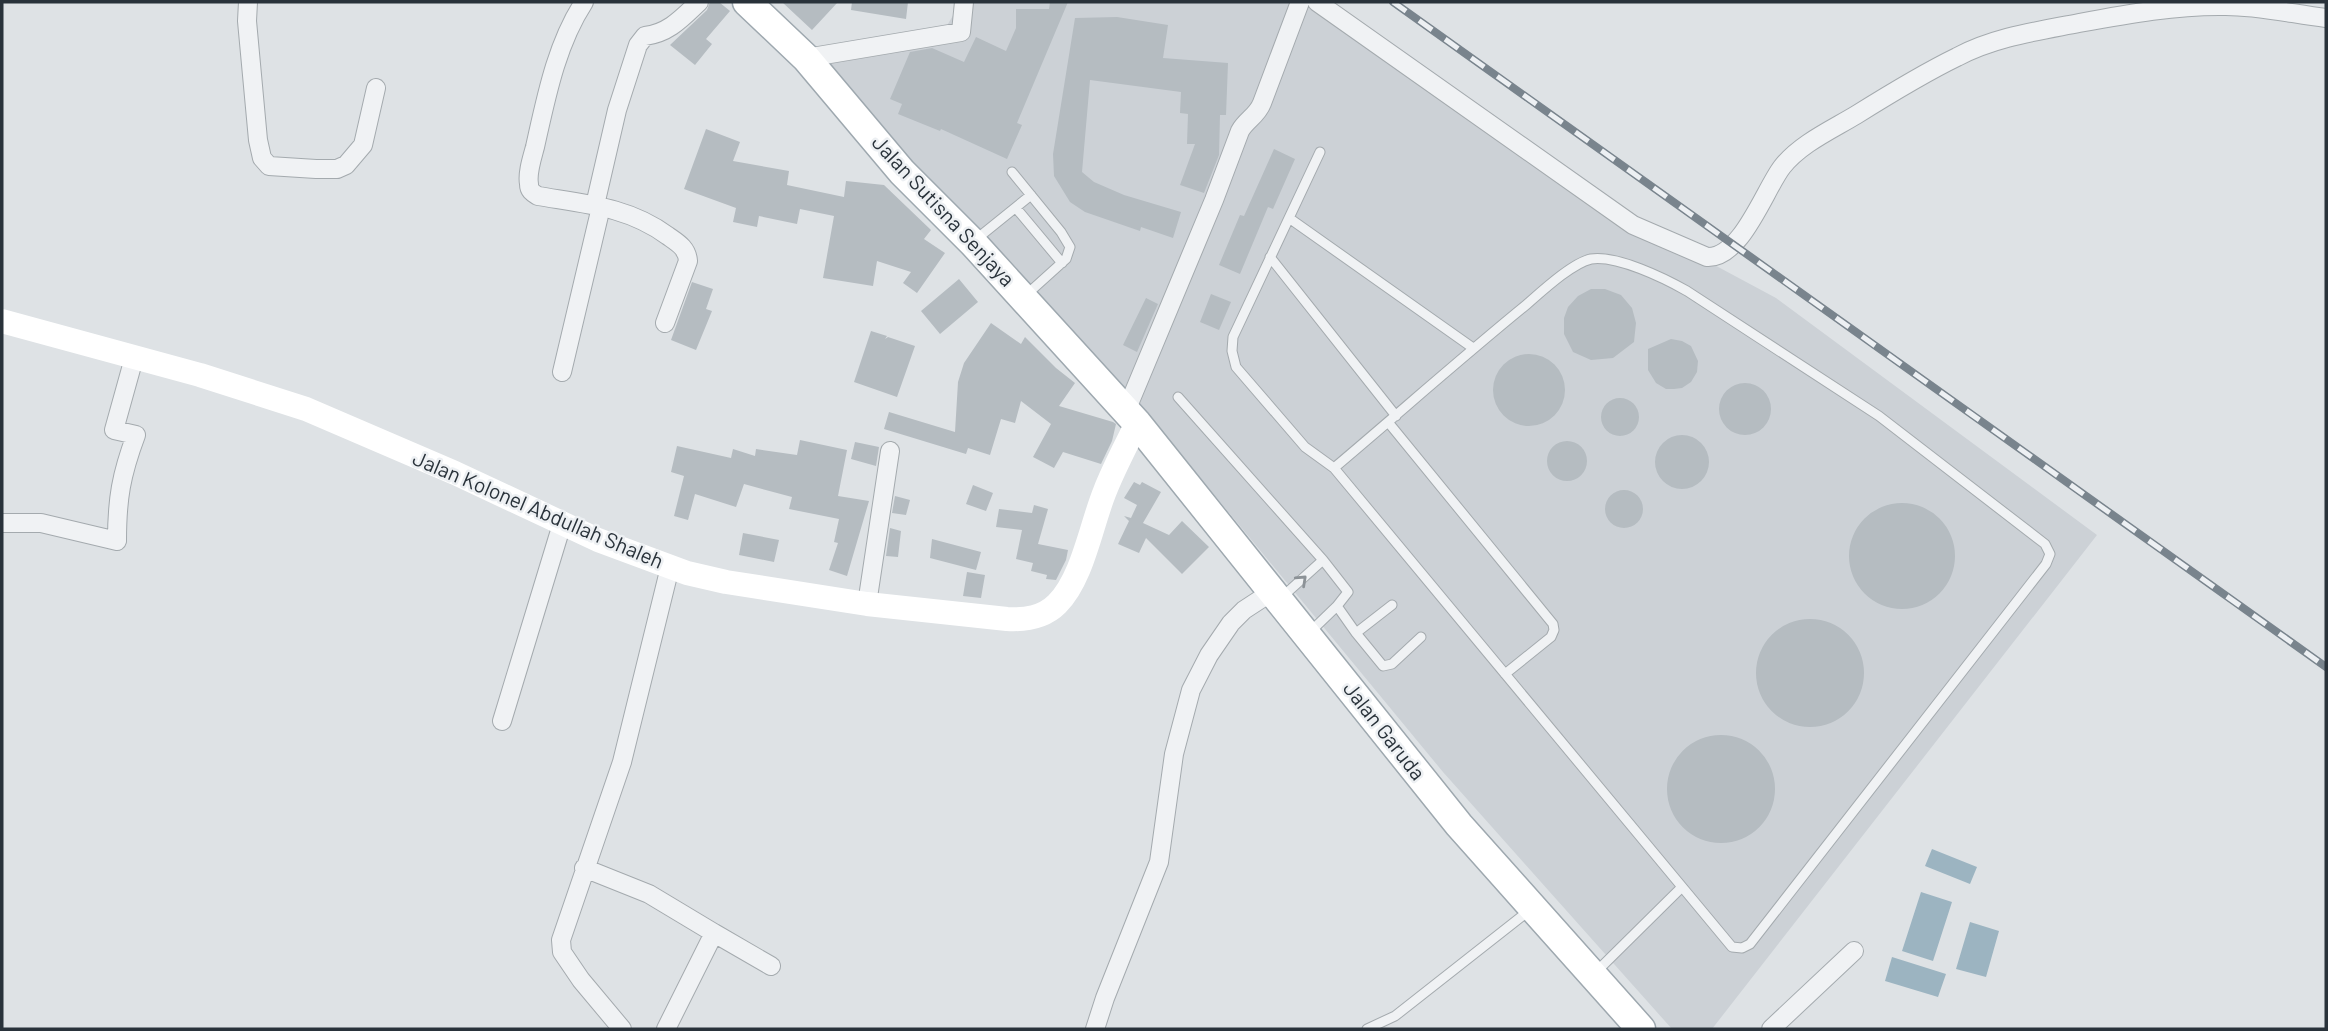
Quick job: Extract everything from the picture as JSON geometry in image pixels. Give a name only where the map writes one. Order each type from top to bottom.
[{"type":"main road","name":"Jalan Sutisna Senjaya","points":[[747,2],[806,58],[902,172],[973,243],[1131,417]]},
{"type":"main road","name":"Jalan Kolonel Abdullah Shaleh","points":[[2,321],[200,374],[306,409],[455,473],[562,524],[670,567],[726,582],[867,604],[1007,619],[1029,619],[1051,609],[1060,600],[1074,577],[1131,417]]},
{"type":"main road","name":"Jalan Garuda","points":[[1131,417],[1460,825],[1641,1029]]},
{"type":"street","points":[[248,2],[247,22],[258,140],[262,158],[269,166],[337,169],[346,165],[363,145],[376,88]]},
{"type":"street","points":[[584,2],[567,33],[559,56],[528,181],[530,190],[538,197],[598,206],[646,220],[685,251],[687,263],[665,323]]},
{"type":"street","points":[[562,372],[617,110],[638,45],[645,36],[669,29],[699,2]]},
{"type":"street","points":[[806,58],[961,32],[964,2]]},
{"type":"street","points":[[1131,417],[1240,131],[1244,124],[1258,113],[1300,2]]},
{"type":"street","points":[[1317,2],[1633,225],[1713,257],[1725,252],[1750,225],[1783,167],[1794,155],[1957,56],[1992,42],[2181,6],[2229,4],[2326,18]]},
{"type":"street","points":[[2,523],[41,523],[117,541],[117,503],[122,470],[136,435],[114,430],[134,358]]},
{"type":"street","points":[[867,604],[890,451]]},
{"type":"street","points":[[502,721],[562,524]]},
{"type":"street","points":[[622,1029],[581,980],[561,949],[561,940],[622,762],[670,567]]},
{"type":"street","points":[[1095,1029],[1160,862],[1174,754],[1191,690],[1209,655],[1231,623],[1244,610],[1276,595]]},
{"type":"street","points":[[584,868],[649,894],[771,966]]},
{"type":"street","points":[[666,1029],[714,933]]},
{"type":"street","points":[[1772,1029],[1854,951]]},
{"type":"lane","points":[[1320,152],[1233,337],[1234,362],[1305,447],[1334,468],[1732,947],[1742,948],[1750,944],[2049,560],[2050,550],[2045,544],[1879,416],[1687,291],[1613,261],[1596,259],[1581,263],[1473,348],[1334,468]]},
{"type":"lane","points":[[1012,172],[1068,242],[1070,253],[1024,298]]},
{"type":"lane","points":[[973,243],[1031,195]]},
{"type":"lane","points":[[1016,208],[1062,263]]},
{"type":"lane","points":[[1289,218],[1473,348]]},
{"type":"lane","points":[[1270,257],[1396,416]]},
{"type":"lane","points":[[1178,397],[1323,560],[1348,592],[1308,634]]},
{"type":"lane","points":[[1388,422],[1553,624],[1551,637],[1505,674]]},
{"type":"lane","points":[[1276,595],[1323,560]]},
{"type":"lane","points":[[1356,633],[1392,605]]},
{"type":"lane","points":[[1337,606],[1383,666],[1387,666],[1421,637]]},
{"type":"lane","points":[[1592,976],[1682,887]]},
{"type":"lane","points":[[1367,1029],[1395,1016],[1533,908]]},
{"type":"shaded area","points":[[961,2],[1295,2],[1124,401],[821,61],[942,34]]},
{"type":"shaded area","points":[[1304,2],[1309,2],[1637,231],[1707,261],[1776,298],[2097,535],[1712,1029],[1672,1029],[1443,772],[1136,400]]},
{"type":"water","points":[[1932,849],[1977,867],[1970,884],[1925,866]]},
{"type":"water","points":[[1921,892],[1952,902],[1933,961],[1902,951]]},
{"type":"water","points":[[1970,922],[1999,931],[1986,977],[1956,969]]},
{"type":"water","points":[[1892,957],[1946,974],[1938,997],[1885,981]]},
{"type":"building","points":[[710,2],[719,2],[730,11],[706,39],[712,44],[695,65],[670,45],[707,10]]},
{"type":"building","points":[[782,2],[838,2],[812,30]]},
{"type":"building","points":[[852,2],[908,2],[906,19],[851,10]]},
{"type":"building","points":[[1050,2],[1068,2],[1017,123],[1022,125],[1007,159],[941,129],[940,131],[898,114],[902,104],[890,99],[910,52],[932,48],[964,62],[976,37],[1006,51],[1016,28],[1016,9],[1049,9]]},
{"type":"building","points":[[1117,17],[1168,25],[1163,58],[1228,63],[1226,115],[1220,115],[1219,155],[1204,193],[1180,185],[1195,144],[1187,144],[1188,114],[1180,113],[1181,92],[1090,80],[1082,172],[1094,182],[1124,195],[1181,212],[1173,238],[1141,227],[1140,231],[1085,212],[1070,202],[1054,176],[1053,154],[1075,18]]},
{"type":"building","points":[[706,129],[740,142],[733,161],[789,171],[787,185],[844,197],[846,181],[884,185],[931,230],[924,239],[945,253],[917,293],[903,283],[911,272],[877,261],[873,286],[823,278],[834,216],[800,209],[797,224],[759,216],[757,227],[733,222],[736,208],[684,189]]},
{"type":"building","points":[[1274,149],[1295,159],[1273,209],[1268,207],[1240,274],[1219,265],[1240,215],[1244,216]]},
{"type":"building","points":[[959,279],[978,302],[940,334],[921,311]]},
{"type":"building","points":[[692,282],[713,289],[706,309],[712,311],[696,350],[671,340]]},
{"type":"building","points":[[1591,289],[1605,289],[1621,295],[1632,308],[1636,323],[1634,342],[1613,358],[1591,360],[1573,352],[1564,334],[1564,318],[1568,307],[1578,296]]},
{"type":"building","points":[[1211,294],[1231,302],[1219,330],[1200,322]]},
{"type":"building","points":[[1146,298],[1158,304],[1137,352],[1123,345]]},
{"type":"building","points":[[991,323],[1021,344],[1025,337],[1075,383],[1059,406],[1116,424],[1112,441],[1101,464],[1063,452],[1054,468],[1033,457],[1051,424],[1021,401],[1015,423],[1001,419],[990,455],[968,448],[966,454],[884,429],[889,412],[955,432],[958,382],[964,363]]},
{"type":"building","points":[[871,331],[887,336],[885,339],[888,337],[915,346],[897,397],[854,382]]},
{"type":"building","points":[[1671,339],[1691,346],[1698,361],[1697,372],[1691,382],[1682,388],[1666,389],[1656,383],[1648,370],[1648,349]]},
{"type":"building","points":[[1522,354],[1536,354],[1555,364],[1565,383],[1565,397],[1555,416],[1536,426],[1522,426],[1503,416],[1493,397],[1493,383],[1503,364]]},
{"type":"building","points":[[1745,383],[1755,385],[1763,391],[1769,399],[1769,419],[1763,427],[1755,433],[1745,435],[1735,433],[1727,427],[1721,419],[1719,409],[1721,399],[1727,391],[1735,385]]},
{"type":"building","points":[[1620,398],[1633,404],[1639,417],[1633,430],[1620,436],[1607,430],[1601,417],[1607,404]]},
{"type":"building","points":[[1682,435],[1701,443],[1709,462],[1701,481],[1682,489],[1663,481],[1655,462],[1663,443]]},
{"type":"building","points":[[800,440],[847,450],[838,496],[869,501],[847,576],[829,570],[838,543],[834,542],[839,519],[789,509],[792,497],[744,484],[736,507],[695,494],[688,520],[674,516],[684,476],[671,472],[677,446],[731,458],[733,449],[755,456],[756,449],[797,455]]},
{"type":"building","points":[[1567,441],[1581,447],[1587,461],[1581,475],[1567,481],[1553,475],[1547,461],[1553,447]]},
{"type":"building","points":[[855,442],[879,447],[876,466],[851,459]]},
{"type":"building","points":[[1134,482],[1140,485],[1142,482],[1161,492],[1143,523],[1169,535],[1182,521],[1209,547],[1182,574],[1146,538],[1139,553],[1118,544],[1129,521],[1124,516],[1131,518],[1137,505],[1124,498]]},
{"type":"building","points":[[973,485],[993,493],[986,511],[966,504]]},
{"type":"building","points":[[1624,490],[1638,495],[1643,509],[1638,523],[1624,528],[1610,523],[1605,509],[1610,495]]},
{"type":"building","points":[[895,496],[910,500],[906,515],[892,513]]},
{"type":"building","points":[[1902,503],[1922,507],[1940,518],[1951,536],[1955,556],[1951,576],[1940,594],[1922,605],[1902,609],[1882,605],[1864,594],[1853,576],[1849,556],[1853,536],[1864,518],[1882,507]]},
{"type":"building","points":[[1034,505],[1048,509],[1038,544],[1068,550],[1056,580],[1046,579],[1047,575],[1031,571],[1033,563],[1016,559],[1022,530],[996,527],[999,509],[1032,513]]},
{"type":"building","points":[[890,528],[901,531],[898,557],[886,556]]},
{"type":"building","points":[[743,533],[779,540],[774,562],[739,555]]},
{"type":"building","points":[[932,539],[981,552],[976,570],[930,558]]},
{"type":"building","points":[[967,572],[985,575],[981,598],[963,596]]},
{"type":"building","points":[[1810,619],[1830,624],[1848,635],[1859,653],[1864,673],[1859,693],[1848,711],[1830,722],[1810,727],[1790,722],[1772,711],[1761,693],[1756,673],[1761,653],[1772,635],[1790,624]]},
{"type":"building","points":[[1721,735],[1741,740],[1759,751],[1770,769],[1775,789],[1770,809],[1759,827],[1741,838],[1721,843],[1701,838],[1683,827],[1672,809],[1667,789],[1672,769],[1683,751],[1701,740]]},
{"type":"railway","points":[[1393,2],[2326,667]]}]
